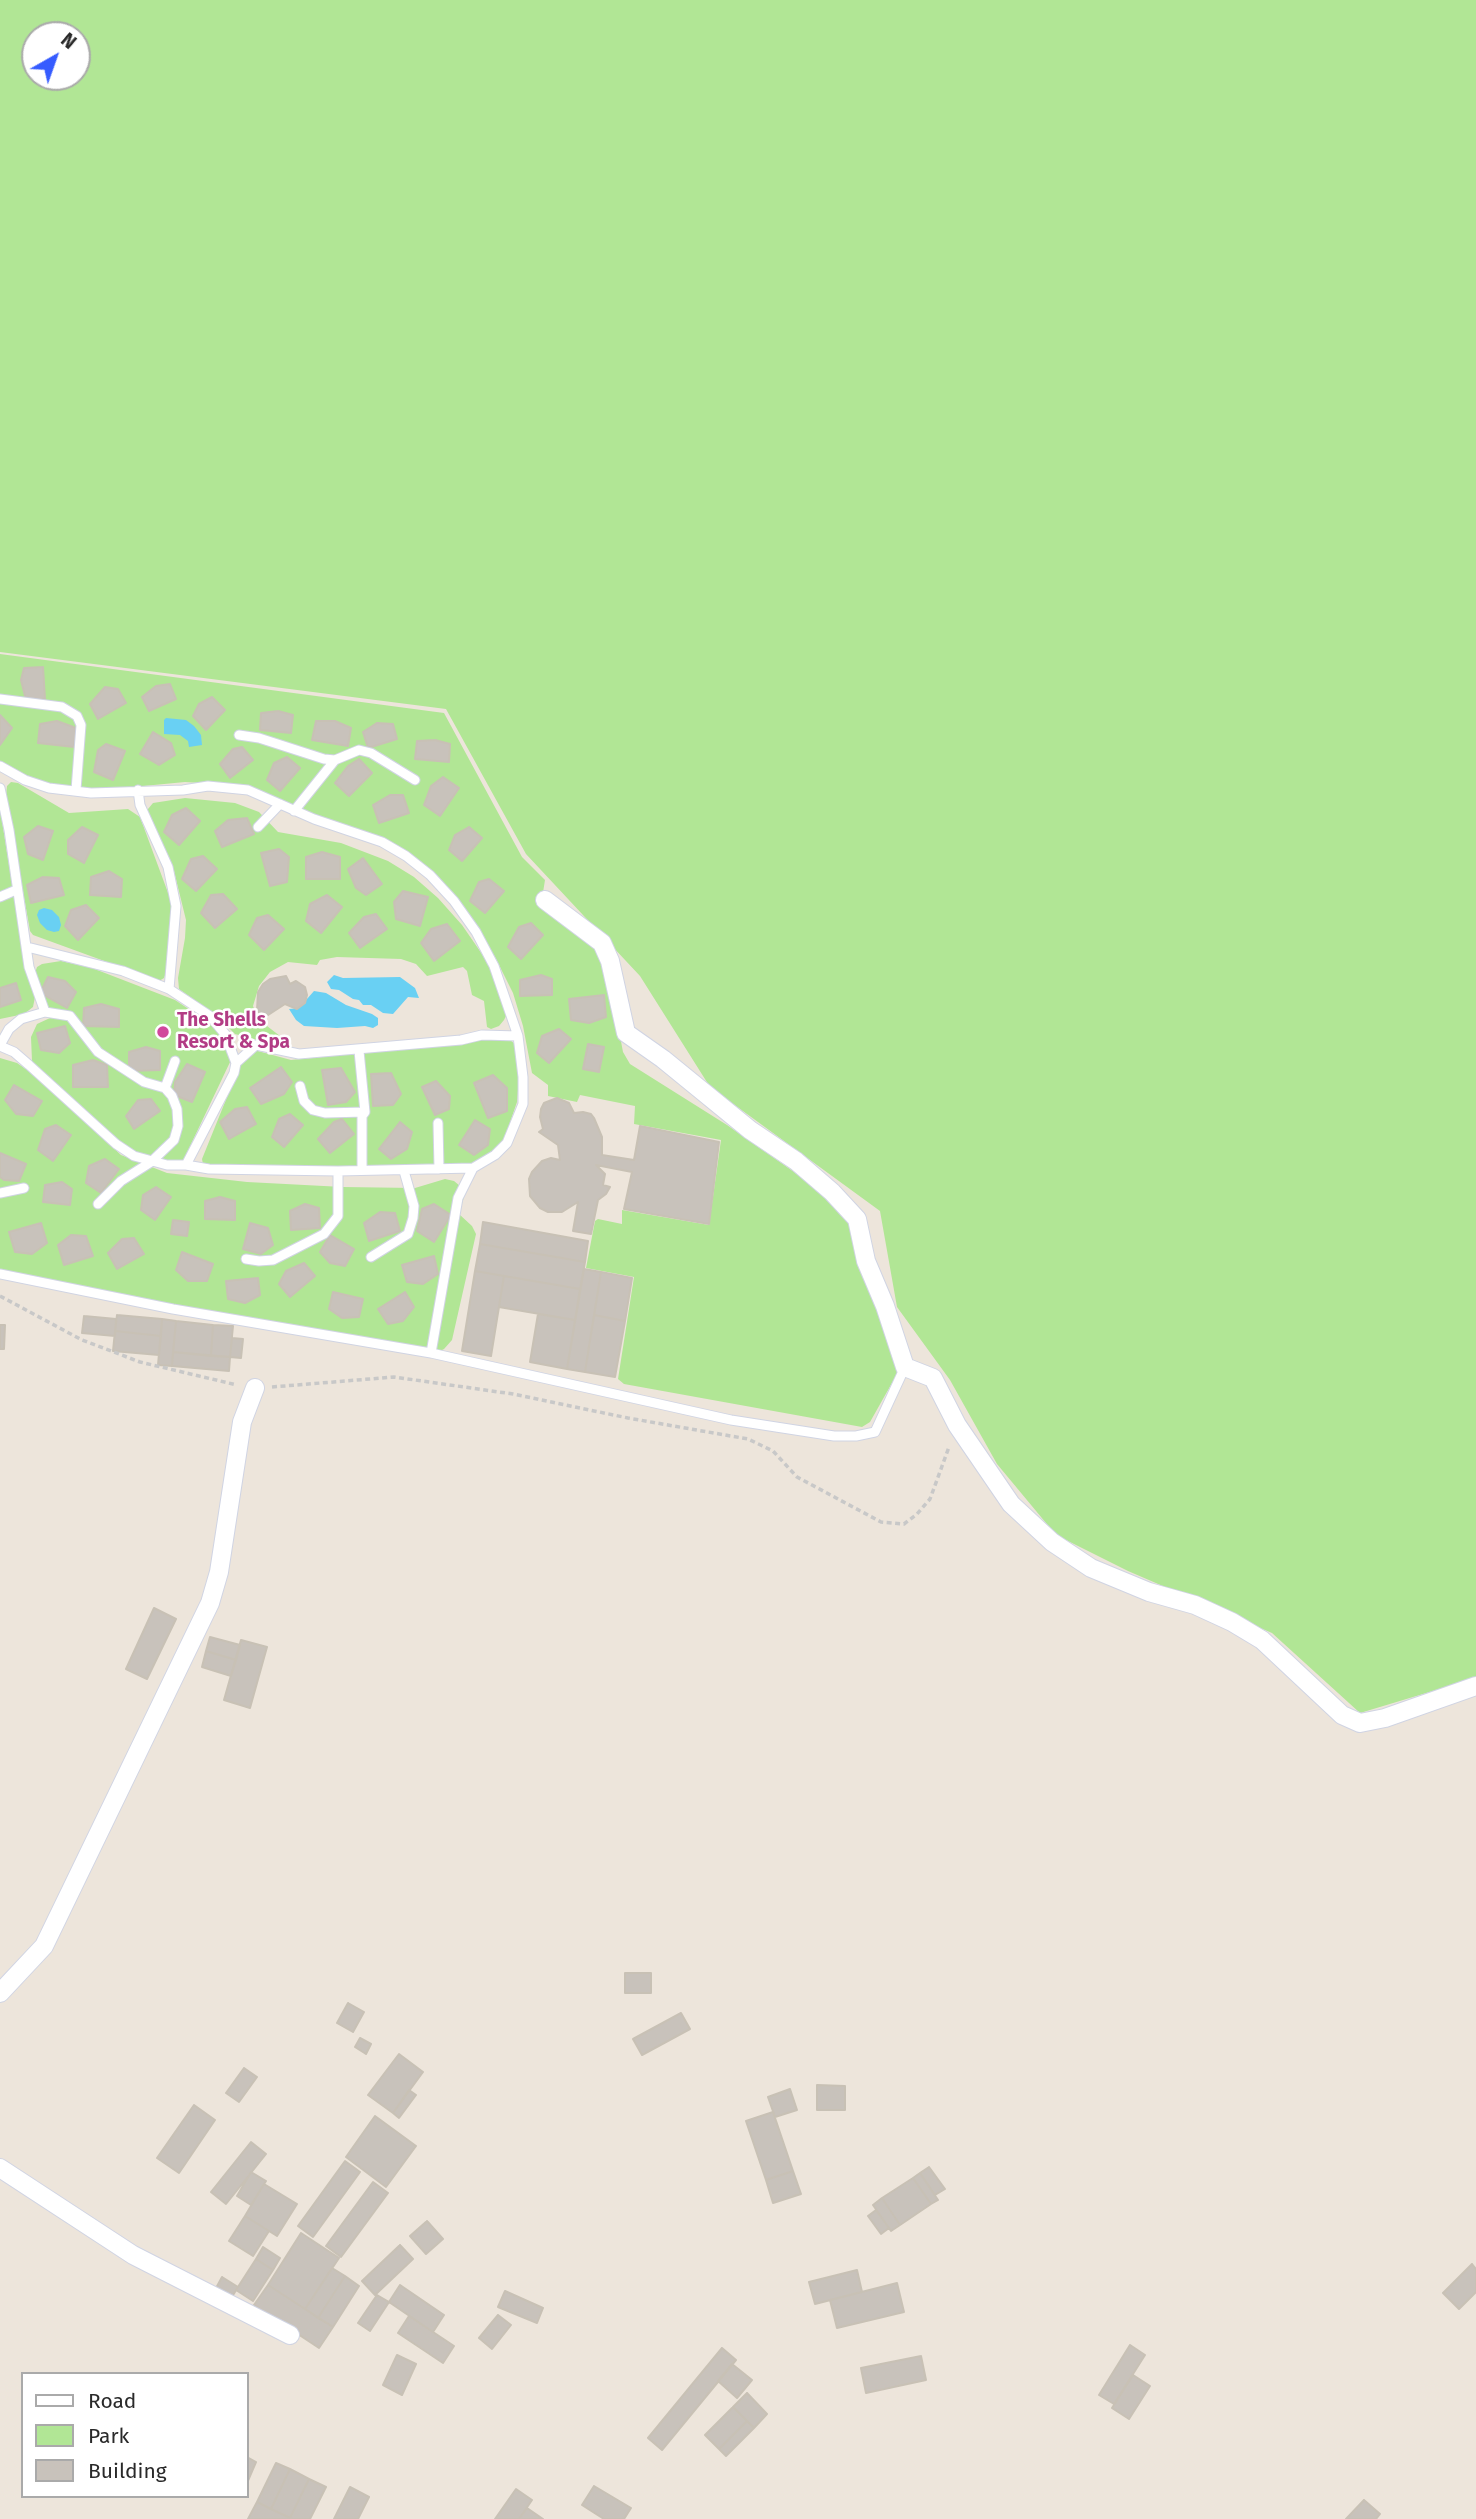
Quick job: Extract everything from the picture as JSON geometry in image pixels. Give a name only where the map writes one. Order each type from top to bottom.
[{"type":"street","points":[[545,900],[602,943],[610,961],[626,1033],[663,1059],[750,1130],[796,1161],[832,1192],[857,1219],[866,1261],[885,1306],[905,1367],[933,1378],[957,1425],[1012,1504],[1052,1542],[1091,1568],[1149,1592],[1195,1605],[1242,1628],[1262,1640],[1342,1715],[1360,1723],[1385,1718],[1476,1686]]},
{"type":"street","points":[[0,1993],[44,1946],[210,1603],[219,1572],[242,1422],[254,1388]]},
{"type":"street","points":[[0,2168],[134,2255],[290,2335]]},
{"type":"lane","points":[[0,699],[62,707],[77,716],[81,725],[76,790]]},
{"type":"lane","points":[[239,735],[259,738],[324,759],[335,760],[359,750],[371,753],[415,780]]},
{"type":"lane","points":[[294,811],[335,760]]},
{"type":"lane","points":[[0,767],[24,780],[50,788],[91,793],[183,790],[208,786],[248,790],[294,811],[382,842],[430,875],[454,901],[494,966],[518,1036],[523,1104],[507,1143],[495,1155],[473,1168],[404,1171],[209,1169],[151,1162],[134,1156],[116,1144],[14,1052],[0,1046],[9,1029],[21,1019],[45,1012],[70,1016],[98,1052],[144,1083],[165,1088],[172,1096],[177,1110],[178,1126],[174,1140],[151,1162],[121,1181],[98,1204]]},
{"type":"lane","points":[[0,788],[9,830],[29,967],[45,1012]]},
{"type":"lane","points":[[138,790],[140,806],[168,867],[176,906],[169,989]]},
{"type":"lane","points":[[258,827],[281,804]]},
{"type":"lane","points":[[0,897],[16,890]]},
{"type":"lane","points":[[27,947],[123,971],[169,989],[210,1016],[225,1034],[236,1063],[234,1073],[186,1165]]},
{"type":"lane","points":[[236,1063],[256,1045],[299,1054],[461,1040],[482,1035],[518,1036]]},
{"type":"lane","points":[[359,1051],[365,1112],[362,1116],[362,1170]]},
{"type":"lane","points":[[165,1088],[175,1061]]},
{"type":"lane","points":[[300,1086],[304,1101],[313,1110],[325,1113],[365,1112]]},
{"type":"lane","points":[[438,1123],[439,1169]]},
{"type":"lane","points":[[430,1353],[458,1198],[473,1168]]},
{"type":"lane","points":[[246,1259],[273,1260],[324,1234],[338,1216],[338,1171]]},
{"type":"lane","points":[[371,1257],[408,1234],[414,1206],[404,1171]]},
{"type":"lane","points":[[0,1193],[24,1188]]},
{"type":"lane","points":[[0,1274],[173,1309],[430,1353],[731,1420],[834,1436],[856,1436],[875,1432],[905,1367]]},
{"type":"path","points":[[0,1296],[82,1340],[141,1362],[254,1388],[394,1377],[513,1394],[748,1439],[773,1451],[797,1478],[881,1522],[904,1524],[930,1499],[957,1425]]},
{"type":"green space","points":[[0,0],[1476,0],[1476,1678],[1360,1713],[1272,1633],[1128,1571],[1056,1535],[997,1464],[950,1380],[897,1307],[880,1211],[710,1087],[640,976],[526,854],[446,709],[0,652]]},
{"type":"green space","points":[[0,654],[444,713],[522,857],[545,880],[541,905],[597,946],[612,994],[623,1052],[630,1064],[727,1125],[827,1195],[853,1220],[901,1367],[870,1422],[862,1427],[624,1384],[618,1379],[634,1277],[586,1268],[595,1221],[598,1219],[622,1224],[622,1210],[709,1225],[721,1140],[634,1124],[635,1106],[580,1095],[577,1102],[548,1096],[548,1085],[532,1073],[523,1026],[513,993],[495,957],[478,931],[407,855],[233,785],[185,782],[91,791],[50,787],[0,764]]},
{"type":"green space","points":[[11,782],[18,783],[69,813],[128,809],[140,817],[174,909],[164,978],[159,981],[33,935],[30,931],[6,795],[7,786]]},
{"type":"green space","points":[[185,798],[235,803],[259,812],[278,832],[341,843],[388,861],[414,877],[438,898],[462,925],[482,954],[495,977],[508,1012],[504,1020],[499,1026],[491,1029],[487,1027],[484,1001],[472,995],[467,971],[463,967],[427,976],[416,964],[401,959],[337,957],[320,960],[317,965],[288,962],[270,972],[259,986],[253,1006],[258,1019],[291,1046],[288,1048],[235,1034],[219,1018],[179,989],[178,978],[186,920],[173,867],[148,817],[148,809],[153,803]]},
{"type":"green space","points":[[0,808],[20,935],[35,997],[33,1007],[24,1014],[0,1019]]},
{"type":"green space","points":[[61,961],[92,968],[175,1000],[213,1025],[227,1046],[231,1060],[183,1161],[167,1163],[150,1160],[117,1143],[34,1066],[31,1037],[37,1024],[50,1018],[51,1012],[35,973],[37,967],[42,964]]},
{"type":"green space","points":[[501,1037],[516,1045],[519,1078],[517,1102],[505,1137],[498,1148],[473,1166],[209,1167],[203,1164],[202,1159],[240,1065],[254,1050],[291,1060]]},
{"type":"green space","points":[[0,1058],[17,1063],[36,1076],[121,1155],[167,1173],[247,1182],[343,1187],[415,1188],[445,1179],[454,1181],[460,1186],[464,1197],[459,1214],[472,1226],[476,1234],[452,1340],[436,1353],[174,1307],[0,1271]]},
{"type":"water","points":[[166,718],[186,720],[194,726],[201,735],[202,745],[189,747],[188,741],[180,735],[164,734]]},
{"type":"water","points":[[39,910],[52,910],[59,917],[59,931],[47,930],[40,923],[37,915]]},
{"type":"water","points":[[334,975],[343,978],[400,977],[415,988],[419,998],[408,997],[393,1014],[383,1013],[371,1005],[363,1005],[359,1000],[339,990],[331,989],[327,982]]},
{"type":"water","points":[[314,991],[326,993],[346,1005],[372,1014],[378,1018],[378,1025],[373,1028],[304,1026],[289,1009],[299,1008]]},
{"type":"building","points":[[43,667],[45,699],[26,700],[21,680],[24,668]]},
{"type":"building","points":[[170,684],[176,699],[149,711],[142,697],[156,686]]},
{"type":"building","points":[[105,687],[118,689],[126,703],[98,719],[90,704]]},
{"type":"building","points":[[212,697],[225,710],[206,730],[193,716],[199,704]]},
{"type":"building","points":[[278,711],[293,715],[291,733],[260,730],[261,713]]},
{"type":"building","points":[[0,715],[12,728],[0,745]]},
{"type":"building","points":[[57,721],[76,728],[74,747],[38,743],[40,724]]},
{"type":"building","points":[[316,721],[335,721],[351,728],[348,746],[312,740]]},
{"type":"building","points":[[377,723],[393,724],[397,739],[368,748],[363,732]]},
{"type":"building","points":[[153,732],[171,743],[175,755],[159,765],[140,754]]},
{"type":"building","points":[[435,740],[450,744],[449,762],[415,759],[417,741]]},
{"type":"building","points":[[106,744],[125,751],[113,780],[94,772],[98,750]]},
{"type":"building","points":[[242,747],[253,760],[230,778],[220,764],[233,749]]},
{"type":"building","points":[[287,757],[300,768],[280,791],[267,780],[274,763]]},
{"type":"building","points":[[359,759],[372,773],[349,796],[335,783],[348,766]]},
{"type":"building","points":[[443,777],[459,788],[440,816],[424,805],[431,786]]},
{"type":"building","points":[[390,795],[403,795],[409,813],[379,823],[373,805]]},
{"type":"building","points":[[186,808],[200,821],[179,845],[164,832],[172,815]]},
{"type":"building","points":[[247,818],[254,834],[222,847],[215,831],[228,820]]},
{"type":"building","points":[[38,826],[53,831],[43,860],[28,854],[24,837]]},
{"type":"building","points":[[82,827],[98,835],[84,863],[68,854],[68,840]]},
{"type":"building","points":[[469,827],[482,838],[462,861],[449,850],[455,835]]},
{"type":"building","points":[[279,849],[289,857],[287,882],[270,886],[261,853]]},
{"type":"building","points":[[322,852],[340,857],[340,879],[306,879],[306,857]]},
{"type":"building","points":[[203,856],[217,869],[196,891],[182,879],[191,859]]},
{"type":"building","points":[[363,858],[382,884],[366,895],[356,888],[348,869]]},
{"type":"building","points":[[109,871],[122,879],[121,897],[90,895],[91,877]]},
{"type":"building","points":[[43,877],[59,878],[64,895],[31,903],[27,885]]},
{"type":"building","points":[[489,879],[504,891],[485,913],[470,901],[479,882]]},
{"type":"building","points":[[403,891],[428,897],[420,926],[396,919],[394,902]]},
{"type":"building","points":[[223,894],[237,909],[215,928],[201,913],[211,895]]},
{"type":"building","points":[[327,895],[342,907],[321,933],[306,921],[310,904]]},
{"type":"building","points":[[86,905],[99,918],[78,940],[65,926],[71,910]]},
{"type":"building","points":[[376,914],[387,929],[360,948],[349,933],[364,917]]},
{"type":"building","points":[[268,915],[284,929],[264,950],[249,935],[257,918]]},
{"type":"building","points":[[531,923],[543,935],[521,959],[508,947],[519,927]]},
{"type":"building","points":[[447,924],[460,941],[434,961],[421,943],[431,929]]},
{"type":"building","points":[[541,975],[552,979],[552,995],[520,996],[520,980]]},
{"type":"building","points":[[286,976],[290,984],[296,981],[305,987],[305,1003],[297,1009],[285,1004],[262,1019],[257,1010],[258,992],[270,979]]},
{"type":"building","points":[[48,977],[65,981],[76,992],[67,1008],[40,993]]},
{"type":"building","points":[[16,983],[21,1000],[0,1007],[0,988]]},
{"type":"building","points":[[604,995],[606,1017],[589,1023],[571,1020],[569,999]]},
{"type":"building","points":[[101,1004],[119,1009],[119,1027],[83,1026],[84,1008]]},
{"type":"building","points":[[65,1026],[70,1043],[59,1053],[41,1050],[37,1033]]},
{"type":"building","points":[[559,1029],[571,1039],[549,1063],[537,1053],[542,1036]]},
{"type":"building","points":[[588,1044],[604,1047],[599,1072],[583,1069]]},
{"type":"building","points":[[146,1047],[160,1051],[160,1070],[129,1071],[129,1052]]},
{"type":"building","points":[[93,1060],[107,1065],[108,1087],[73,1087],[73,1065]]},
{"type":"building","points":[[187,1064],[205,1072],[192,1102],[174,1095],[175,1082]]},
{"type":"building","points":[[281,1067],[292,1082],[284,1094],[261,1104],[250,1088]]},
{"type":"building","points":[[341,1068],[355,1092],[346,1102],[328,1105],[322,1070]]},
{"type":"building","points":[[391,1073],[401,1094],[393,1105],[373,1106],[371,1074]]},
{"type":"building","points":[[493,1075],[507,1088],[507,1111],[488,1118],[474,1083]]},
{"type":"building","points":[[436,1081],[450,1096],[449,1109],[435,1115],[422,1087]]},
{"type":"building","points":[[14,1085],[42,1101],[33,1116],[16,1114],[5,1100]]},
{"type":"building","points":[[557,1098],[569,1103],[574,1113],[591,1114],[602,1137],[602,1155],[634,1160],[640,1126],[719,1142],[709,1224],[624,1209],[632,1172],[596,1165],[605,1174],[603,1185],[610,1187],[598,1200],[591,1234],[573,1231],[578,1202],[562,1212],[548,1212],[540,1208],[530,1196],[529,1179],[542,1161],[551,1158],[560,1160],[558,1145],[539,1132],[543,1129],[540,1117],[544,1103]]},
{"type":"building","points":[[151,1099],[160,1111],[134,1129],[126,1116],[138,1100]]},
{"type":"building","points":[[247,1107],[256,1124],[229,1139],[220,1122],[235,1109]]},
{"type":"building","points":[[290,1114],[303,1125],[284,1147],[272,1137],[279,1119]]},
{"type":"building","points":[[342,1119],[354,1134],[330,1153],[318,1139],[334,1122]]},
{"type":"building","points":[[475,1120],[490,1129],[488,1145],[474,1155],[459,1145]]},
{"type":"building","points":[[400,1122],[412,1132],[407,1149],[391,1159],[379,1149]]},
{"type":"building","points":[[56,1125],[71,1135],[53,1161],[38,1150],[45,1129]]},
{"type":"building","points":[[0,1153],[26,1164],[19,1181],[4,1180],[0,1177]]},
{"type":"building","points":[[105,1159],[119,1169],[101,1193],[86,1183],[89,1166]]},
{"type":"building","points":[[62,1182],[72,1189],[70,1205],[43,1202],[45,1185]]},
{"type":"building","points":[[156,1187],[171,1197],[155,1220],[141,1210],[143,1195]]},
{"type":"building","points":[[220,1197],[235,1201],[235,1220],[205,1219],[205,1201]]},
{"type":"building","points":[[305,1204],[319,1208],[320,1228],[291,1230],[290,1211]]},
{"type":"building","points":[[434,1204],[451,1215],[434,1242],[417,1231],[422,1209]]},
{"type":"building","points":[[380,1212],[395,1213],[400,1231],[369,1241],[364,1223]]},
{"type":"building","points":[[173,1220],[189,1222],[187,1236],[171,1234]]},
{"type":"building","points":[[483,1222],[588,1241],[585,1262],[480,1244]]},
{"type":"building","points":[[41,1223],[47,1243],[32,1254],[15,1252],[9,1232]]},
{"type":"building","points":[[250,1223],[268,1228],[273,1245],[261,1254],[243,1249]]},
{"type":"building","points":[[71,1235],[86,1236],[93,1256],[64,1265],[58,1245]]},
{"type":"building","points":[[330,1235],[354,1249],[345,1266],[330,1263],[320,1252]]},
{"type":"building","points":[[134,1238],[144,1254],[117,1269],[108,1253],[122,1239]]},
{"type":"building","points":[[480,1244],[585,1262],[580,1289],[475,1271]]},
{"type":"building","points":[[182,1252],[213,1264],[207,1281],[188,1281],[176,1270]]},
{"type":"building","points":[[434,1256],[438,1274],[423,1284],[407,1282],[402,1265]]},
{"type":"building","points":[[304,1263],[315,1276],[290,1297],[279,1284],[286,1271]]},
{"type":"building","points":[[584,1269],[601,1272],[585,1372],[567,1369]]},
{"type":"building","points":[[475,1271],[504,1276],[491,1356],[462,1351]]},
{"type":"building","points":[[601,1272],[632,1278],[625,1321],[594,1315]]},
{"type":"building","points":[[504,1276],[580,1289],[575,1320],[499,1307]]},
{"type":"building","points":[[258,1278],[260,1295],[245,1303],[228,1299],[226,1281]]},
{"type":"building","points":[[333,1292],[363,1299],[359,1317],[342,1318],[329,1309]]},
{"type":"building","points":[[405,1292],[414,1307],[403,1321],[388,1324],[378,1309]]},
{"type":"building","points":[[538,1314],[575,1320],[567,1369],[530,1362]]},
{"type":"building","points":[[117,1315],[162,1319],[161,1336],[115,1331]]},
{"type":"building","points":[[594,1315],[625,1321],[615,1377],[585,1372]]},
{"type":"building","points":[[84,1316],[116,1319],[115,1336],[82,1333]]},
{"type":"building","points":[[162,1319],[176,1321],[172,1366],[158,1365]]},
{"type":"building","points":[[176,1321],[213,1325],[211,1356],[173,1352]]},
{"type":"building","points":[[0,1325],[5,1325],[4,1349],[0,1349]]},
{"type":"building","points":[[213,1325],[233,1326],[230,1357],[211,1356]]},
{"type":"building","points":[[115,1331],[161,1336],[159,1355],[113,1351]]},
{"type":"building","points":[[232,1338],[243,1339],[241,1358],[230,1357]]},
{"type":"building","points":[[173,1352],[230,1357],[229,1371],[172,1366]]},
{"type":"building","points":[[154,1608],[176,1619],[147,1679],[126,1669]]},
{"type":"building","points":[[210,1637],[240,1645],[236,1660],[206,1651]]},
{"type":"building","points":[[241,1640],[267,1647],[250,1708],[224,1700]]},
{"type":"building","points":[[206,1651],[236,1660],[231,1676],[202,1667]]},
{"type":"building","points":[[625,1973],[651,1973],[651,1993],[625,1993]]},
{"type":"building","points":[[348,2003],[364,2012],[353,2032],[337,2023]]},
{"type":"building","points":[[681,2013],[690,2029],[642,2055],[633,2039]]},
{"type":"building","points":[[360,2038],[371,2044],[366,2054],[355,2047]]},
{"type":"building","points":[[399,2054],[423,2072],[393,2113],[368,2095]]},
{"type":"building","points":[[244,2068],[257,2077],[239,2102],[226,2093]]},
{"type":"building","points":[[817,2085],[845,2086],[845,2110],[817,2110]]},
{"type":"building","points":[[790,2089],[797,2110],[775,2117],[768,2097]]},
{"type":"building","points":[[409,2090],[416,2095],[399,2118],[393,2113]]},
{"type":"building","points":[[194,2105],[215,2120],[179,2173],[157,2158]]},
{"type":"building","points":[[773,2112],[793,2171],[766,2180],[746,2121]]},
{"type":"building","points":[[375,2116],[416,2146],[386,2187],[346,2157]]},
{"type":"building","points":[[251,2142],[266,2154],[226,2204],[211,2192]]},
{"type":"building","points":[[345,2161],[360,2172],[313,2237],[298,2226]]},
{"type":"building","points":[[929,2167],[945,2189],[935,2195],[920,2173]]},
{"type":"building","points":[[793,2171],[801,2194],[773,2203],[766,2180]]},
{"type":"building","points":[[251,2172],[266,2181],[251,2205],[237,2196]]},
{"type":"building","points":[[920,2173],[938,2200],[931,2204],[913,2178]]},
{"type":"building","points":[[913,2178],[931,2204],[900,2225],[882,2198]]},
{"type":"building","points":[[373,2182],[388,2193],[341,2257],[326,2246]]},
{"type":"building","points":[[264,2184],[297,2204],[277,2236],[245,2216]]},
{"type":"building","points":[[882,2198],[900,2225],[891,2231],[873,2205]]},
{"type":"building","points":[[876,2210],[889,2228],[881,2234],[868,2216]]},
{"type":"building","points":[[245,2216],[269,2231],[253,2256],[229,2241]]},
{"type":"building","points":[[427,2221],[443,2239],[426,2254],[410,2236]]},
{"type":"building","points":[[301,2233],[339,2258],[305,2309],[268,2285]]},
{"type":"building","points":[[400,2245],[413,2259],[375,2295],[362,2281]]},
{"type":"building","points":[[263,2247],[280,2258],[273,2270],[256,2259]]},
{"type":"building","points":[[256,2259],[273,2270],[253,2301],[236,2290]]},
{"type":"building","points":[[1472,2264],[1476,2269],[1476,2292],[1459,2309],[1443,2293]]},
{"type":"building","points":[[332,2268],[345,2276],[318,2318],[305,2309]]},
{"type":"building","points":[[857,2270],[862,2292],[815,2304],[809,2282]]},
{"type":"building","points":[[345,2276],[359,2286],[333,2327],[318,2318]]},
{"type":"building","points":[[222,2277],[238,2287],[230,2300],[215,2290]]},
{"type":"building","points":[[897,2283],[904,2312],[837,2328],[830,2300]]},
{"type":"building","points":[[268,2285],[333,2327],[319,2348],[254,2305]]},
{"type":"building","points":[[400,2285],[444,2315],[433,2332],[389,2302]]},
{"type":"building","points":[[505,2291],[543,2308],[537,2323],[498,2307]]},
{"type":"building","points":[[377,2295],[389,2302],[370,2331],[358,2323]]},
{"type":"building","points":[[498,2315],[511,2325],[492,2349],[479,2338]]},
{"type":"building","points":[[409,2316],[454,2346],[443,2363],[398,2333]]},
{"type":"building","points":[[1130,2345],[1145,2355],[1114,2404],[1099,2395]]},
{"type":"building","points":[[722,2348],[736,2360],[662,2450],[648,2438]]},
{"type":"building","points":[[397,2355],[416,2364],[402,2395],[383,2385]]},
{"type":"building","points":[[921,2356],[926,2380],[866,2393],[861,2368]]},
{"type":"building","points":[[732,2364],[752,2380],[737,2398],[718,2381]]},
{"type":"building","points":[[1133,2375],[1150,2386],[1129,2419],[1112,2408]]},
{"type":"building","points":[[747,2393],[767,2414],[754,2428],[733,2407]]},
{"type":"building","points":[[733,2407],[747,2421],[719,2449],[705,2435]]},
{"type":"building","points":[[747,2421],[754,2428],[726,2456],[719,2449]]},
{"type":"building","points":[[248,2458],[256,2462],[248,2481]]},
{"type":"building","points":[[276,2463],[290,2469],[271,2509],[257,2502]]},
{"type":"building","points":[[290,2469],[309,2479],[290,2518],[271,2509]]},
{"type":"building","points":[[309,2479],[326,2487],[310,2519],[292,2519],[290,2518]]},
{"type":"building","points":[[594,2486],[631,2508],[624,2519],[604,2519],[582,2505]]},
{"type":"building","points":[[350,2487],[369,2497],[358,2519],[334,2519]]},
{"type":"building","points":[[516,2489],[532,2500],[519,2519],[495,2519]]},
{"type":"building","points":[[1364,2500],[1380,2514],[1376,2519],[1346,2519]]},
{"type":"building","points":[[257,2502],[271,2509],[292,2519],[248,2519]]},
{"type":"building","points":[[527,2508],[543,2519],[519,2519]]},
{"type":"place","name":"The Shells Resort & Spa","points":[[163,1032]]}]
